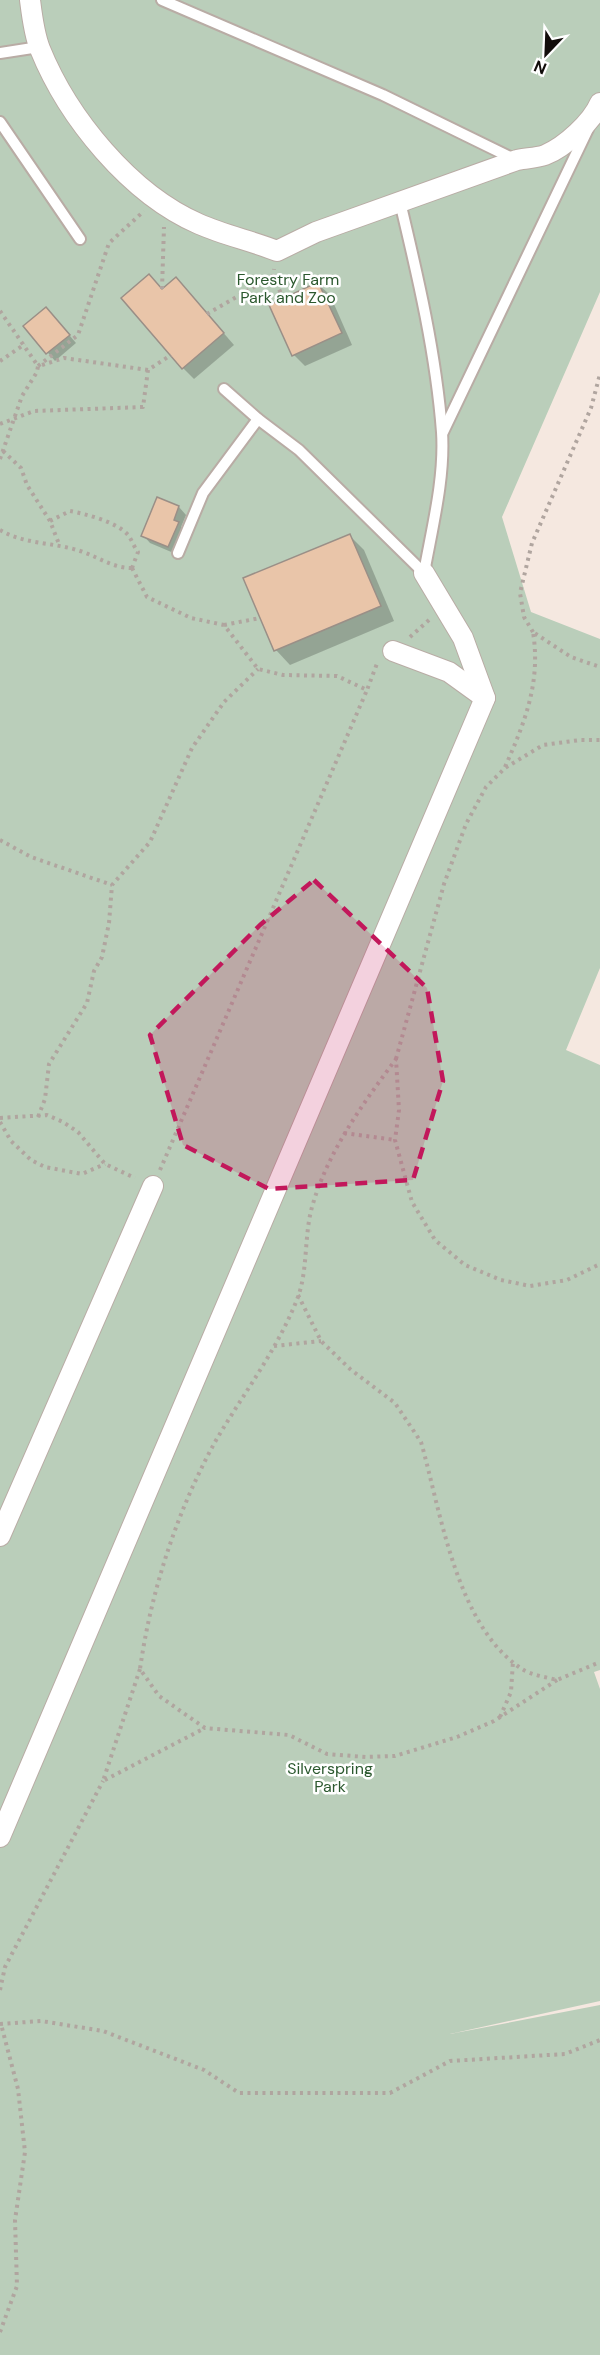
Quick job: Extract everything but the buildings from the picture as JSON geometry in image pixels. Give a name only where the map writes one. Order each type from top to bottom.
[{"type":"street","points":[[30,0],[39,47],[53,78],[83,123],[117,166],[154,199],[199,224],[277,251],[316,232],[517,160],[545,155],[565,142],[598,108]]},
{"type":"street","points":[[0,1837],[485,698],[464,638],[423,573]]},
{"type":"street","points":[[393,651],[449,672],[485,698]]},
{"type":"street","points":[[0,1536],[153,1186]]},
{"type":"lane","points":[[162,0],[383,96],[517,160]]},
{"type":"lane","points":[[0,52],[39,47]]},
{"type":"lane","points":[[442,433],[598,108]]},
{"type":"lane","points":[[0,122],[80,239]]},
{"type":"lane","points":[[400,202],[422,297],[442,433],[436,510],[423,573]]},
{"type":"lane","points":[[224,389],[258,419],[299,450],[423,573]]},
{"type":"lane","points":[[178,553],[203,493],[258,419]]},
{"type":"path","points":[[0,459],[13,420],[38,366],[78,335],[109,243],[141,215],[154,199]]},
{"type":"path","points":[[162,289],[163,229],[175,211]]},
{"type":"path","points":[[277,251],[273,276],[282,298]]},
{"type":"path","points":[[207,314],[273,276]]},
{"type":"path","points":[[0,311],[25,344],[38,366]]},
{"type":"path","points":[[0,361],[25,344]]},
{"type":"path","points":[[38,366],[64,358],[148,370],[171,356]]},
{"type":"path","points":[[0,424],[34,411],[143,407],[148,370]]},
{"type":"path","points":[[505,768],[527,716],[534,688],[537,656],[533,632],[524,617],[520,592],[532,543],[591,408],[600,374]]},
{"type":"path","points":[[3,451],[21,468],[38,505],[50,521],[59,544]]},
{"type":"path","points":[[50,521],[70,511],[93,516],[128,534],[138,552],[132,568],[147,597],[191,618],[224,625],[260,618]]},
{"type":"path","points":[[0,530],[27,541],[59,544],[103,560],[116,568],[132,568]]},
{"type":"path","points":[[105,1164],[82,1174],[62,1173],[45,1167],[31,1160],[11,1141],[0,1120],[38,1118],[47,1115],[78,1132],[105,1164],[153,1186],[367,690],[377,662],[434,616]]},
{"type":"path","points":[[224,625],[258,669],[283,675],[337,676],[367,690]]},
{"type":"path","points":[[533,632],[571,657],[600,667]]},
{"type":"path","points":[[38,1118],[45,1099],[49,1064],[87,1003],[94,971],[102,957],[109,923],[112,885],[150,842],[192,748],[224,702],[258,669]]},
{"type":"path","points":[[600,740],[543,745],[505,768],[486,787],[466,824],[444,885],[396,1059],[399,1110],[395,1140],[412,1202],[435,1240],[465,1264],[501,1280],[530,1286],[567,1280],[600,1264]]},
{"type":"path","points":[[0,840],[31,857],[112,885]]},
{"type":"path","points":[[0,1990],[5,1967],[102,1781],[140,1669],[145,1634],[171,1543],[191,1495],[214,1445],[274,1347],[298,1295],[311,1209],[327,1162],[344,1133],[396,1059]]},
{"type":"path","points":[[344,1133],[395,1140]]},
{"type":"path","points":[[298,1295],[321,1341],[350,1369],[395,1403],[421,1442],[458,1579],[475,1615],[498,1647],[522,1670],[557,1680]]},
{"type":"path","points":[[274,1347],[321,1341]]},
{"type":"path","points":[[500,1718],[511,1692],[513,1661]]},
{"type":"path","points":[[140,1669],[159,1696],[206,1728],[289,1735],[327,1754],[366,1757],[396,1756],[426,1748],[500,1718],[557,1680],[600,1662]]},
{"type":"path","points":[[102,1781],[206,1728]]},
{"type":"path","points":[[0,2332],[18,2286],[15,2220],[25,2152],[18,2089],[0,2024],[40,2021],[103,2031],[204,2070],[239,2093],[390,2093],[450,2061],[565,2054],[600,2040]]},
{"type":"highlighted area","points":[[314,880],[427,988],[443,1081],[413,1180],[269,1189],[183,1145],[150,1035],[260,925]]},
{"type":"green space","points":[[0,0],[600,0],[600,292],[502,517],[531,612],[600,639],[600,968],[566,1050],[600,1065],[600,1670],[594,1672],[600,1689],[600,2001],[450,2034],[600,2005],[600,2355],[0,2355]]},
{"type":"park label","name":"Forestry Farm Park and Zoo","points":[[288,288]]},
{"type":"park label","name":"Silverspring Park","points":[[330,1777]]}]
